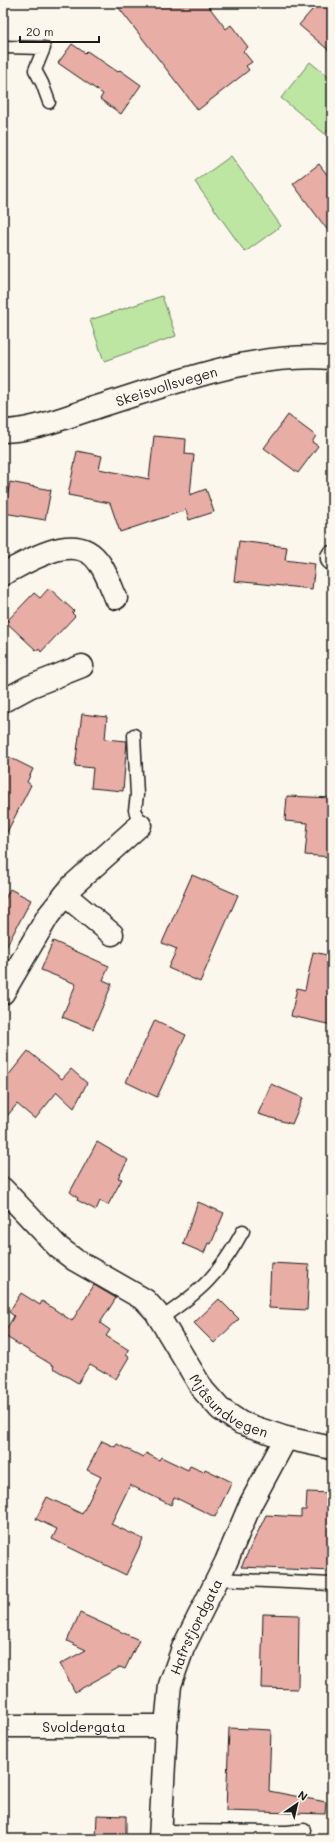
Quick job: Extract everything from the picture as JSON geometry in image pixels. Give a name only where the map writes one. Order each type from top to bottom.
[{"type":"street","name":"Skeisvollsvegen","points":[[3,431],[47,423],[198,376],[253,362],[286,357],[332,358]]},
{"type":"street","points":[[3,574],[52,550],[66,547],[81,549],[93,555],[101,564],[116,598]]},
{"type":"street","points":[[3,701],[29,687],[82,666]]},
{"type":"street","points":[[3,993],[48,916],[65,895],[140,825]]},
{"type":"street","points":[[65,895],[112,934]]},
{"type":"street","name":"Mjåsundvegen","points":[[3,1189],[58,1247],[75,1260],[145,1300],[160,1319],[203,1390],[220,1409],[241,1423],[286,1438],[332,1448]]},
{"type":"street","name":"Hafrsfjordgata","points":[[161,1835],[166,1726],[170,1685],[183,1648],[218,1579],[251,1503],[286,1438]]},
{"type":"street","name":"Svoldergata","points":[[3,1726],[166,1726]]},
{"type":"lane","points":[[3,47],[44,48],[35,70],[42,83],[49,102]]},
{"type":"lane","points":[[134,735],[137,795],[135,810],[140,825]]},
{"type":"lane","points":[[160,1319],[193,1297],[206,1284],[224,1264],[243,1231]]},
{"type":"lane","points":[[218,1579],[332,1584]]},
{"type":"lane","name":"Hafrsfjordgata","points":[[161,1835],[287,1832],[304,1830]]},
{"type":"green space","points":[[310,62],[332,80],[332,125],[325,134],[281,98]]},
{"type":"green space","points":[[231,156],[281,226],[245,252],[195,182]]},
{"type":"green space","points":[[162,296],[176,336],[104,361],[90,320]]},
{"type":"building","points":[[115,3],[206,3],[226,29],[231,25],[248,47],[243,51],[252,62],[246,66],[249,70],[198,110]]},
{"type":"building","points":[[318,3],[332,3],[332,53],[299,25]]},
{"type":"building","points":[[72,44],[85,53],[87,51],[118,72],[120,70],[141,85],[121,114],[100,99],[103,94],[58,63]]},
{"type":"building","points":[[319,164],[332,181],[332,236],[293,184]]},
{"type":"building","points":[[288,415],[316,436],[312,442],[318,446],[298,473],[264,448]]},
{"type":"building","points":[[154,436],[186,439],[185,454],[194,455],[190,495],[206,489],[214,512],[189,520],[186,510],[120,532],[110,503],[68,495],[77,451],[102,456],[99,469],[149,479]]},
{"type":"building","points":[[10,482],[51,490],[45,520],[4,513]]},
{"type":"building","points":[[239,541],[287,547],[285,560],[315,564],[312,589],[234,581]]},
{"type":"building","points":[[49,588],[74,611],[72,613],[75,616],[41,652],[39,649],[37,651],[6,622],[34,593],[40,598]]},
{"type":"building","points":[[82,714],[107,717],[105,739],[127,741],[123,791],[91,788],[93,768],[75,766]]},
{"type":"building","points":[[3,754],[33,769],[27,782],[31,785],[3,840]]},
{"type":"building","points":[[287,796],[332,798],[332,857],[305,855],[308,823],[285,821]]},
{"type":"building","points":[[192,875],[238,895],[200,982],[168,968],[177,949],[162,943]]},
{"type":"building","points":[[10,889],[31,900],[3,953],[3,903]]},
{"type":"building","points":[[53,941],[109,966],[103,980],[112,984],[93,1029],[62,1017],[76,984],[41,970]]},
{"type":"building","points":[[313,952],[332,956],[332,1025],[291,1016],[297,988],[305,990]]},
{"type":"building","points":[[155,1020],[186,1035],[157,1097],[126,1082]]},
{"type":"building","points":[[28,1051],[62,1079],[71,1069],[87,1083],[74,1108],[57,1092],[35,1119],[17,1104],[3,1121],[3,1082]]},
{"type":"building","points":[[271,1084],[303,1098],[292,1124],[258,1114]]},
{"type":"building","points":[[97,1142],[128,1160],[118,1178],[122,1179],[108,1205],[100,1201],[96,1210],[77,1200],[78,1198],[70,1192]]},
{"type":"building","points":[[198,1202],[224,1213],[211,1244],[208,1243],[204,1253],[183,1244]]},
{"type":"building","points":[[271,1263],[309,1265],[307,1310],[269,1308]]},
{"type":"building","points":[[94,1285],[116,1298],[100,1323],[110,1330],[106,1336],[129,1350],[126,1355],[129,1357],[116,1379],[90,1364],[78,1383],[53,1368],[54,1366],[3,1335],[14,1316],[9,1312],[21,1293],[40,1305],[42,1301],[72,1321]]},
{"type":"building","points":[[219,1299],[239,1319],[214,1343],[194,1323]]},
{"type":"building","points":[[102,1441],[115,1447],[117,1444],[143,1457],[146,1453],[159,1460],[161,1457],[188,1470],[190,1466],[204,1472],[205,1469],[232,1482],[215,1517],[174,1497],[171,1505],[130,1485],[111,1524],[143,1539],[126,1575],[52,1539],[57,1529],[36,1519],[47,1497],[82,1514],[101,1477],[87,1470]]},
{"type":"building","points":[[307,1492],[332,1493],[332,1571],[241,1567],[266,1515],[301,1517],[301,1510],[306,1510]]},
{"type":"building","points":[[80,1613],[139,1640],[125,1669],[120,1667],[75,1692],[60,1664],[86,1650],[67,1641]]},
{"type":"building","points":[[263,1614],[299,1615],[298,1689],[261,1688]]},
{"type":"building","points":[[229,1728],[271,1730],[269,1791],[326,1802],[325,1814],[226,1811]]},
{"type":"building","points":[[97,1815],[126,1816],[126,1839],[96,1839]]}]
